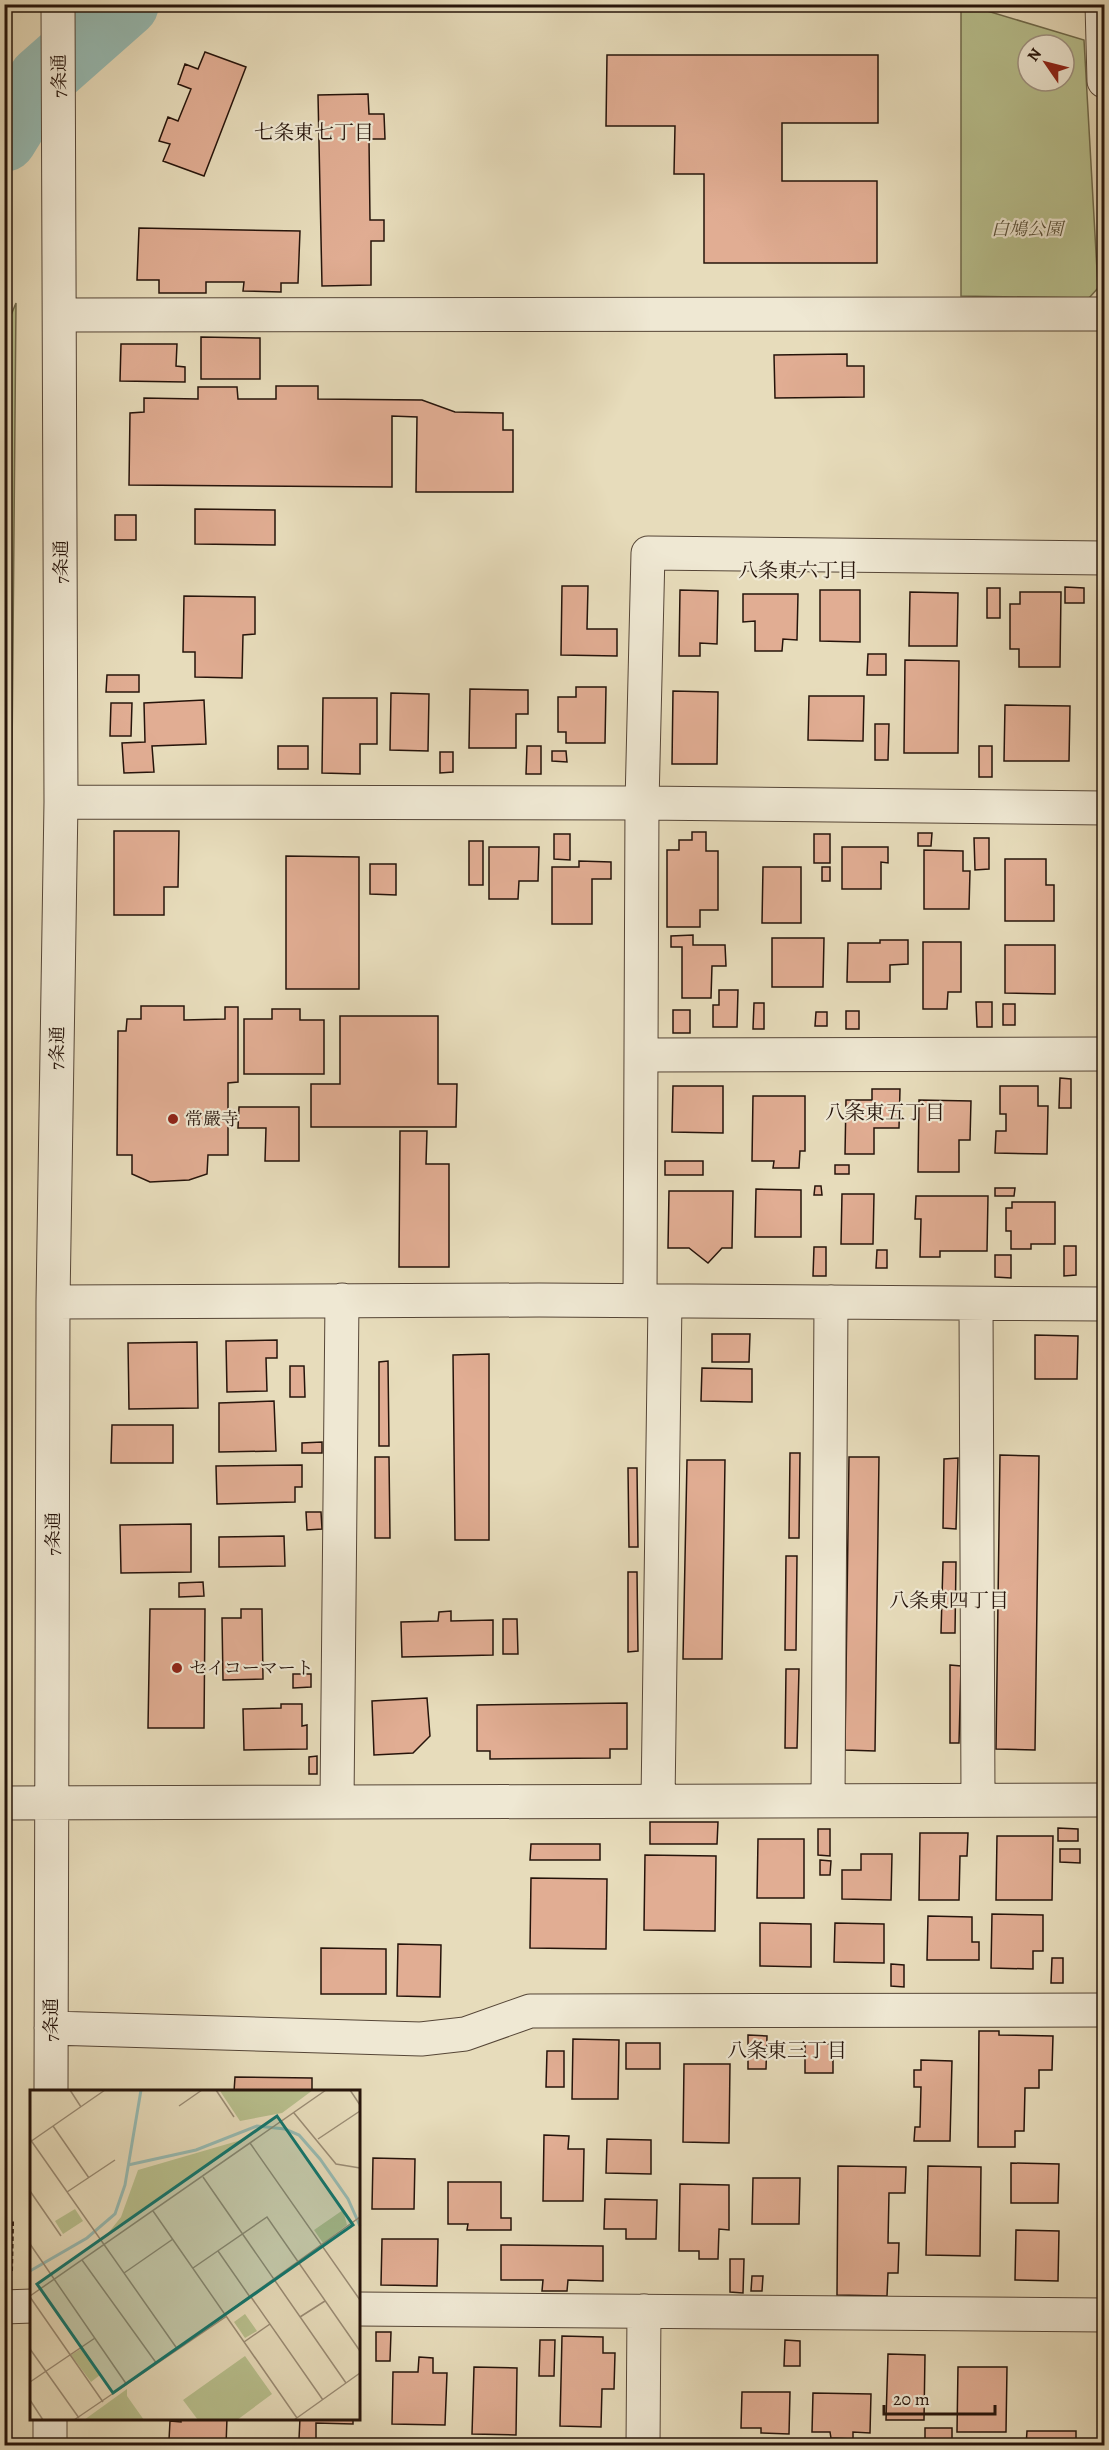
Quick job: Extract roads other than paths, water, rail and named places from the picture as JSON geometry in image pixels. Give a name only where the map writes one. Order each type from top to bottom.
[{"type":"street","name":"7条通","points":[[51,2090],[53,1302],[62,802],[58,4]]},
{"type":"street","points":[[1102,7],[1104,81]]},
{"type":"street","points":[[60,315],[1104,314]]},
{"type":"street","points":[[658,1801],[652,1301],[642,1055],[642,802],[648,553],[1104,558]]},
{"type":"street","points":[[62,802],[642,802],[1104,807]]},
{"type":"street","points":[[642,1055],[1104,1054]]},
{"type":"street","points":[[337,1802],[342,1300]]},
{"type":"street","points":[[53,1302],[342,1300],[1104,1304]]},
{"type":"street","points":[[828,1801],[831,1302]]},
{"type":"street","points":[[976,1304],[978,1800]]},
{"type":"street","points":[[4,1803],[1104,1800]]},
{"type":"street","points":[[51,2028],[421,2039],[465,2034],[530,2011],[1104,2010]]},
{"type":"street","points":[[4,2307],[30,2306]]},
{"type":"street","points":[[360,2309],[1104,2315]]},
{"type":"street","points":[[643,2445],[644,2311]]},
{"type":"street","points":[[50,2420],[50,2445]]},
{"type":"waterway","points":[[4,139],[41,79],[126,4]]},
{"type":"place","name":"常嚴寺","points":[[173,1119]]},
{"type":"place","name":"セイコーマート","points":[[177,1668]]},
{"type":"district","name":"七条東七丁目","points":[[314,132]]},
{"type":"district","name":"八条東六丁目","points":[[798,570]]},
{"type":"district","name":"八条東五丁目","points":[[885,1112]]},
{"type":"district","name":"八条東四丁目","points":[[949,1600]]},
{"type":"district","name":"八条東三丁目","points":[[787,2050]]},
{"type":"park label","name":"白鳩公園","points":[[1027,229]]}]
